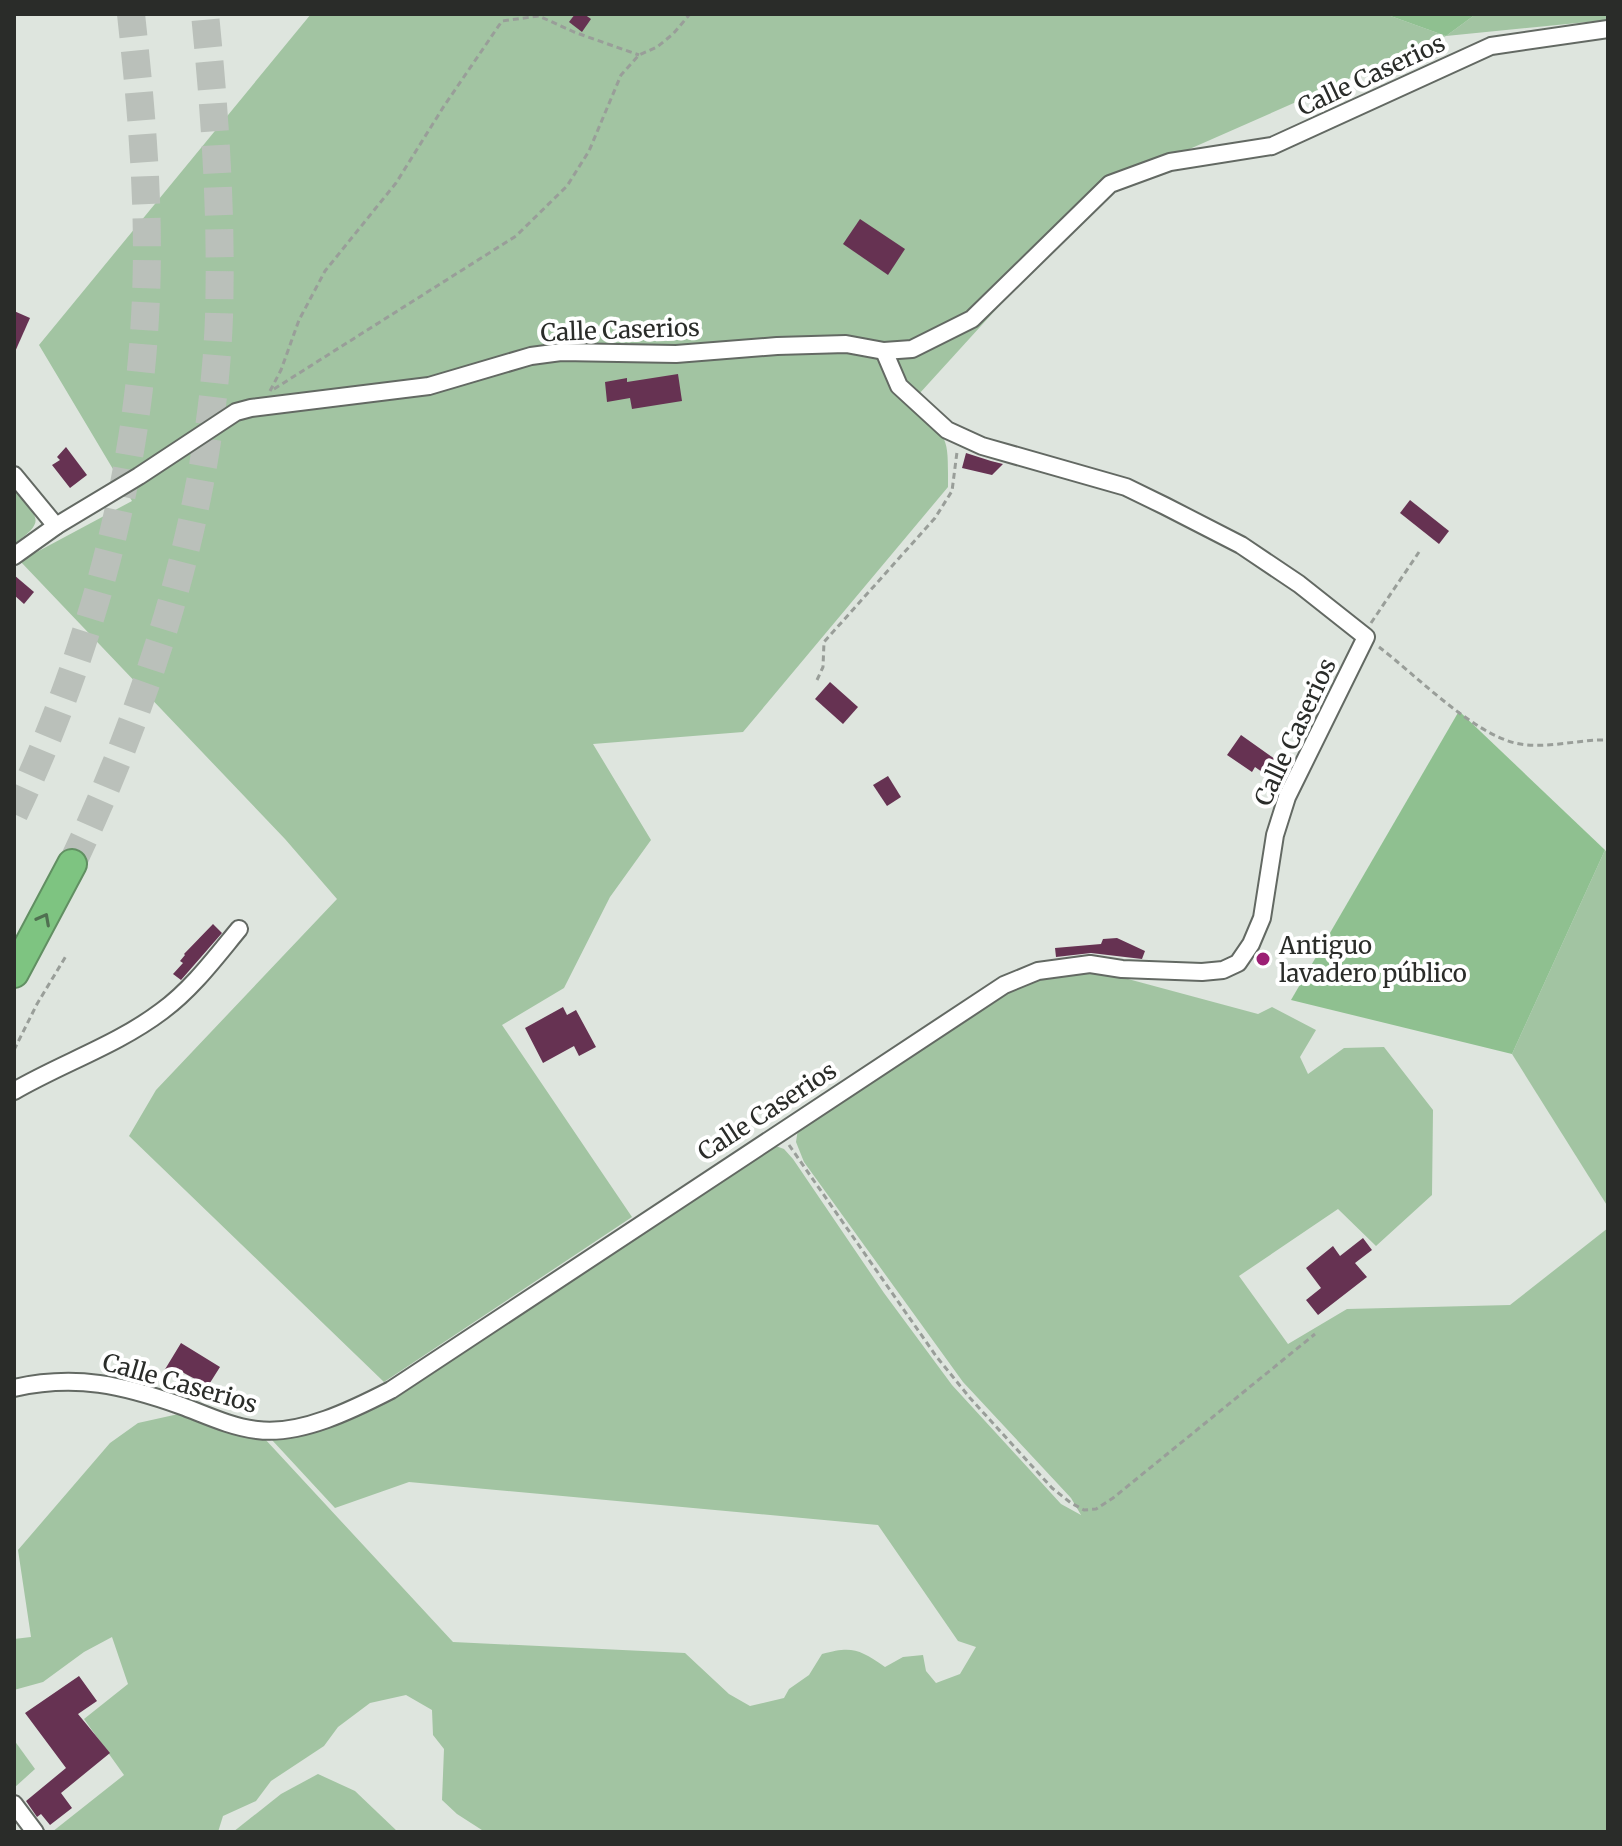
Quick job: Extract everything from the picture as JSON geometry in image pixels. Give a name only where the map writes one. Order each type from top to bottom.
[{"type":"highway","points":[[14,973],[72,864]]},
{"type":"street","name":"Calle Caserios","points":[[14,556],[236,412],[266,405],[429,386],[531,356],[561,352],[676,354],[846,344],[884,351],[912,349],[972,319],[1110,184],[1170,162],[1272,146],[1491,46],[1608,29]]},
{"type":"street","points":[[884,351],[899,386],[947,430],[982,446],[1126,487],[1165,506],[1241,545],[1299,584],[1366,637]]},
{"type":"street","points":[[14,475],[56,526]]},
{"type":"street","name":"Calle Caserios","points":[[14,1388],[81,1380],[120,1386],[258,1431],[276,1431],[310,1424],[351,1411],[391,1390],[1004,985],[1038,971],[1090,964],[1122,969],[1202,972],[1223,970],[1238,963],[1251,944],[1262,918],[1275,835],[1287,797],[1366,637]]},
{"type":"street","points":[[14,1091],[126,1034],[163,1011],[185,992],[239,929]]},
{"type":"street","points":[[14,1804],[35,1832]]},
{"type":"path","points":[[639,55],[539,16],[502,21],[396,183],[325,271],[299,320],[270,391],[516,236],[567,186],[589,151],[621,75],[639,55],[657,47],[673,34],[690,14]]},
{"type":"path","points":[[817,680],[823,667],[824,642],[935,518],[952,491],[960,436]]},
{"type":"path","points":[[1419,552],[1369,626],[1366,637],[1491,734],[1517,743],[1608,740]]},
{"type":"path","points":[[14,1050],[66,956]]},
{"type":"path","points":[[780,1131],[898,1304],[970,1398],[1052,1488],[1084,1510],[1096,1509],[1113,1498],[1315,1334]]},
{"type":"green space","points":[[311,14],[1385,14],[1446,36],[1110,184],[909,405],[944,439],[948,457],[948,487],[743,732],[593,744],[651,840],[610,897],[564,988],[502,1025],[632,1217],[384,1382],[129,1136],[156,1090],[337,899],[285,839],[20,561],[132,501],[39,345]]},
{"type":"green space","points":[[1385,14],[1476,14],[1446,36]]},
{"type":"green space","points":[[1476,14],[1608,14],[1608,20],[1446,36]]},
{"type":"green space","points":[[14,489],[33,513],[35,524],[14,544]]},
{"type":"green space","points":[[1459,711],[1605,850],[1512,1054],[1291,1000]]},
{"type":"green space","points":[[1605,850],[1608,854],[1608,1207],[1512,1054]]},
{"type":"green space","points":[[1058,972],[1102,972],[1258,1014],[1272,1007],[1316,1030],[1300,1057],[1308,1074],[1344,1048],[1384,1047],[1433,1110],[1432,1195],[1376,1246],[1338,1209],[1239,1276],[1288,1344],[1347,1309],[1510,1305],[1608,1228],[1608,1832],[485,1832],[442,1800],[444,1749],[433,1735],[432,1710],[406,1695],[370,1703],[338,1727],[324,1746],[271,1781],[256,1801],[223,1816],[218,1832],[52,1832],[124,1775],[84,1719],[128,1684],[112,1637],[84,1652],[43,1682],[14,1690],[14,1639],[31,1637],[18,1550],[110,1443],[138,1423],[183,1413],[264,1438],[453,1642],[685,1653],[729,1694],[750,1706],[784,1698],[789,1689],[809,1675],[822,1654],[841,1650],[862,1653],[885,1667],[903,1657],[923,1655],[926,1671],[936,1683],[960,1674],[976,1647],[958,1641],[878,1525],[409,1482],[335,1508],[272,1440],[346,1419],[401,1394],[523,1309],[773,1145],[784,1149],[793,1159],[884,1293],[952,1385],[1061,1504],[1081,1515],[1071,1498],[963,1382],[804,1162],[796,1142],[798,1129],[1011,987]]},
{"type":"green space","points":[[14,1740],[35,1769],[14,1788]]},
{"type":"green space","points":[[318,1774],[355,1791],[398,1832],[233,1832],[281,1794]]},
{"type":"building","points":[[575,14],[584,14],[591,19],[582,32],[569,22]]},
{"type":"building","points":[[860,219],[905,249],[888,275],[843,244]]},
{"type":"building","points":[[14,311],[30,318],[14,354]]},
{"type":"building","points":[[678,374],[682,401],[632,409],[630,398],[607,402],[605,382]]},
{"type":"building","points":[[66,447],[87,475],[70,488],[52,465],[60,460],[57,457]]},
{"type":"building","points":[[966,453],[1003,464],[992,475],[962,468]]},
{"type":"building","points":[[1410,500],[1449,531],[1439,544],[1400,513]]},
{"type":"building","points":[[14,575],[34,592],[24,604],[14,595]]},
{"type":"building","points":[[830,682],[858,707],[843,724],[815,699]]},
{"type":"building","points":[[1241,735],[1286,767],[1275,781],[1255,767],[1252,772],[1227,755]]},
{"type":"building","points":[[888,776],[901,797],[887,806],[873,785]]},
{"type":"building","points":[[213,924],[222,933],[181,980],[173,974],[183,963],[180,961],[184,954]]},
{"type":"building","points":[[1117,938],[1145,951],[1142,959],[1091,953],[1056,957],[1055,948],[1101,944],[1103,939]]},
{"type":"building","points":[[563,1007],[567,1015],[576,1010],[596,1047],[579,1056],[574,1046],[543,1063],[525,1028]]},
{"type":"building","points":[[1363,1238],[1372,1250],[1355,1263],[1367,1277],[1318,1315],[1306,1300],[1321,1288],[1306,1268],[1333,1246],[1340,1256]]},
{"type":"building","points":[[181,1343],[220,1367],[208,1386],[182,1372],[177,1379],[164,1371]]},
{"type":"building","points":[[79,1676],[97,1701],[78,1714],[110,1753],[61,1793],[72,1808],[50,1825],[41,1814],[37,1817],[26,1801],[66,1768],[25,1713]]},
{"type":"tunnel","points":[[14,814],[64,695],[85,634],[104,572],[131,445],[140,381],[147,279],[142,127],[131,14]]},
{"type":"tunnel","points":[[72,864],[128,734],[152,666],[191,528],[204,458],[214,388],[220,279],[217,166],[205,14]]},
{"type":"place","name":"Antiguo lavadero público","points":[[1263,959]]}]
